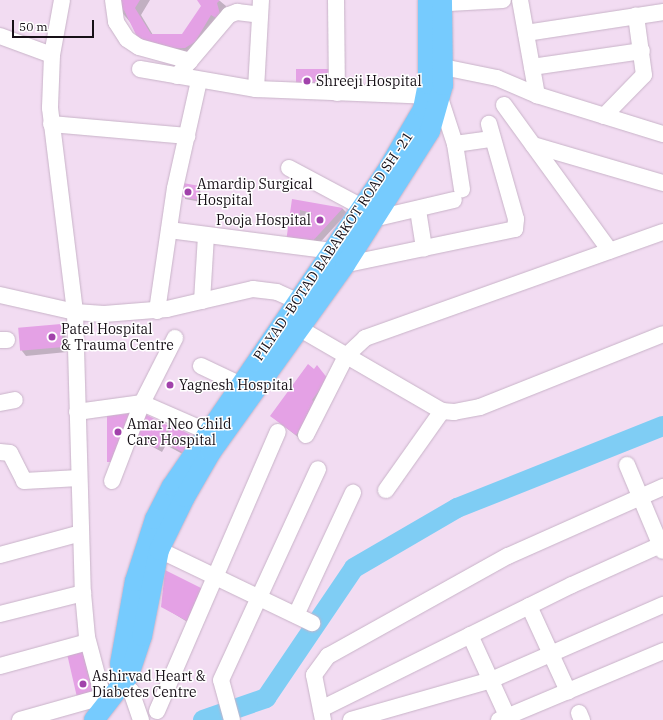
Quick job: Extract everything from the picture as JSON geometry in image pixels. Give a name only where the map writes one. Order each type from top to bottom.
[{"type":"main road","name":"PILYAD -BOTAD BABARKOT ROAD SH -21","points":[[434,98],[443,68],[435,2]]},
{"type":"main road","name":"PILYAD -BOTAD BABARKOT ROAD SH -21","points":[[214,434],[338,258],[367,213],[430,130],[434,98],[435,2]]},
{"type":"main road","name":"PILYAD -BOTAD BABARKOT ROAD SH -21","points":[[94,720],[120,681],[142,636],[153,547],[185,497],[239,384],[292,324],[297,301],[319,268],[338,258]]},
{"type":"main road","name":"PILYAD -BOTAD BABARKOT ROAD SH -21","points":[[94,720],[103,699],[120,681]]},
{"type":"street","points":[[20,720],[103,699],[88,642],[83,593],[80,533],[75,312],[51,124],[52,55],[62,0]]},
{"type":"street","points":[[113,0],[116,22],[127,38],[139,48],[190,61]]},
{"type":"street","points":[[336,0],[337,93]]},
{"type":"street","points":[[435,2],[503,0]]},
{"type":"street","points":[[520,0],[537,95]]},
{"type":"street","points":[[177,76],[229,15],[261,7],[256,89]]},
{"type":"street","points":[[526,33],[663,12]]},
{"type":"street","points":[[604,116],[644,75],[642,51],[636,16]]},
{"type":"street","points":[[0,36],[52,55]]},
{"type":"street","points":[[532,67],[642,51]]},
{"type":"street","points":[[443,68],[497,78],[537,95],[663,134]]},
{"type":"street","points":[[140,70],[199,81],[256,89],[434,98],[455,144],[458,194],[418,210],[367,213],[289,168]]},
{"type":"street","points":[[158,311],[169,230],[186,136],[199,81]]},
{"type":"street","points":[[504,105],[610,251]]},
{"type":"street","points":[[51,124],[186,136]]},
{"type":"street","points":[[169,230],[338,258],[424,249],[515,229],[516,218],[490,132],[455,144]]},
{"type":"street","points":[[533,144],[663,183]]},
{"type":"street","points":[[418,210],[424,249]]},
{"type":"street","points":[[306,435],[346,356],[365,338],[663,232]]},
{"type":"street","points":[[202,301],[206,235]]},
{"type":"street","points":[[0,295],[75,312],[158,311],[253,289],[277,292],[297,301]]},
{"type":"street","points":[[292,324],[442,411],[464,412],[480,408],[663,334]]},
{"type":"street","points":[[112,481],[142,403],[175,338]]},
{"type":"street","points":[[201,366],[239,384]]},
{"type":"street","points":[[77,412],[142,403],[214,434]]},
{"type":"street","points":[[386,490],[442,411]]},
{"type":"street","points":[[157,711],[216,578],[278,432]]},
{"type":"street","points":[[0,452],[10,453],[24,480],[79,478]]},
{"type":"street","points":[[627,465],[640,496],[662,546],[529,606],[470,635],[322,715],[314,675],[328,656],[508,556],[640,496],[663,487]]},
{"type":"street","points":[[232,719],[222,690],[221,680],[318,469]]},
{"type":"street","points":[[296,615],[353,493]]},
{"type":"street","points":[[0,554],[80,533]]},
{"type":"street","points":[[153,547],[312,623]]},
{"type":"street","points":[[0,614],[83,593]]},
{"type":"street","points":[[351,720],[399,714],[491,680],[663,605]]},
{"type":"street","points":[[529,606],[552,653],[568,691]]},
{"type":"street","points":[[470,635],[491,680],[505,719],[663,651]]},
{"type":"street","points":[[0,666],[88,642]]},
{"type":"street","points":[[120,681],[141,720]]},
{"type":"building","points":[[119,0],[140,0],[135,8],[151,34],[182,34],[201,6],[197,0],[220,0],[217,3],[220,14],[216,18],[211,15],[195,42],[185,48],[151,49],[140,43],[124,10],[118,9]]},
{"type":"building","points":[[296,69],[330,69],[330,89],[323,89],[323,82],[314,82],[314,89],[296,89]]},
{"type":"building","points":[[183,183],[200,186],[197,200],[181,197]]},
{"type":"building","points":[[292,199],[343,208],[310,244],[286,242]],"holes":[[[300,210],[312,213],[306,225],[299,223]]]},
{"type":"building","points":[[61,324],[63,347],[20,351],[18,328]]},
{"type":"building","points":[[308,364],[314,369],[317,365],[328,379],[312,400],[318,405],[296,435],[270,416]]},
{"type":"building","points":[[134,413],[131,420],[126,421],[115,462],[107,462],[107,416]]},
{"type":"building","points":[[145,414],[169,426],[158,449],[134,436]]},
{"type":"building","points":[[172,425],[195,437],[186,454],[163,442]]},
{"type":"building","points":[[165,570],[205,590],[189,622],[161,607]]},
{"type":"building","points":[[83,652],[94,698],[78,701],[67,656]]},
{"type":"waterway","points":[[203,720],[266,698],[354,568],[457,508],[663,426]]},
{"type":"place","name":"Shreeji Hospital","points":[[307,81]]},
{"type":"place","name":"Amardip Surgical Hospital","points":[[188,192]]},
{"type":"place","name":"Pooja Hospital","points":[[320,220]]},
{"type":"place","name":"Patel Hospital & Trauma Centre","points":[[52,337]]},
{"type":"place","name":"Yagnesh Hospital","points":[[170,385]]},
{"type":"place","name":"Amar Neo Child Care Hospital","points":[[118,432]]},
{"type":"place","name":"Ashirvad Heart & Diabetes Centre","points":[[83,684]]}]
